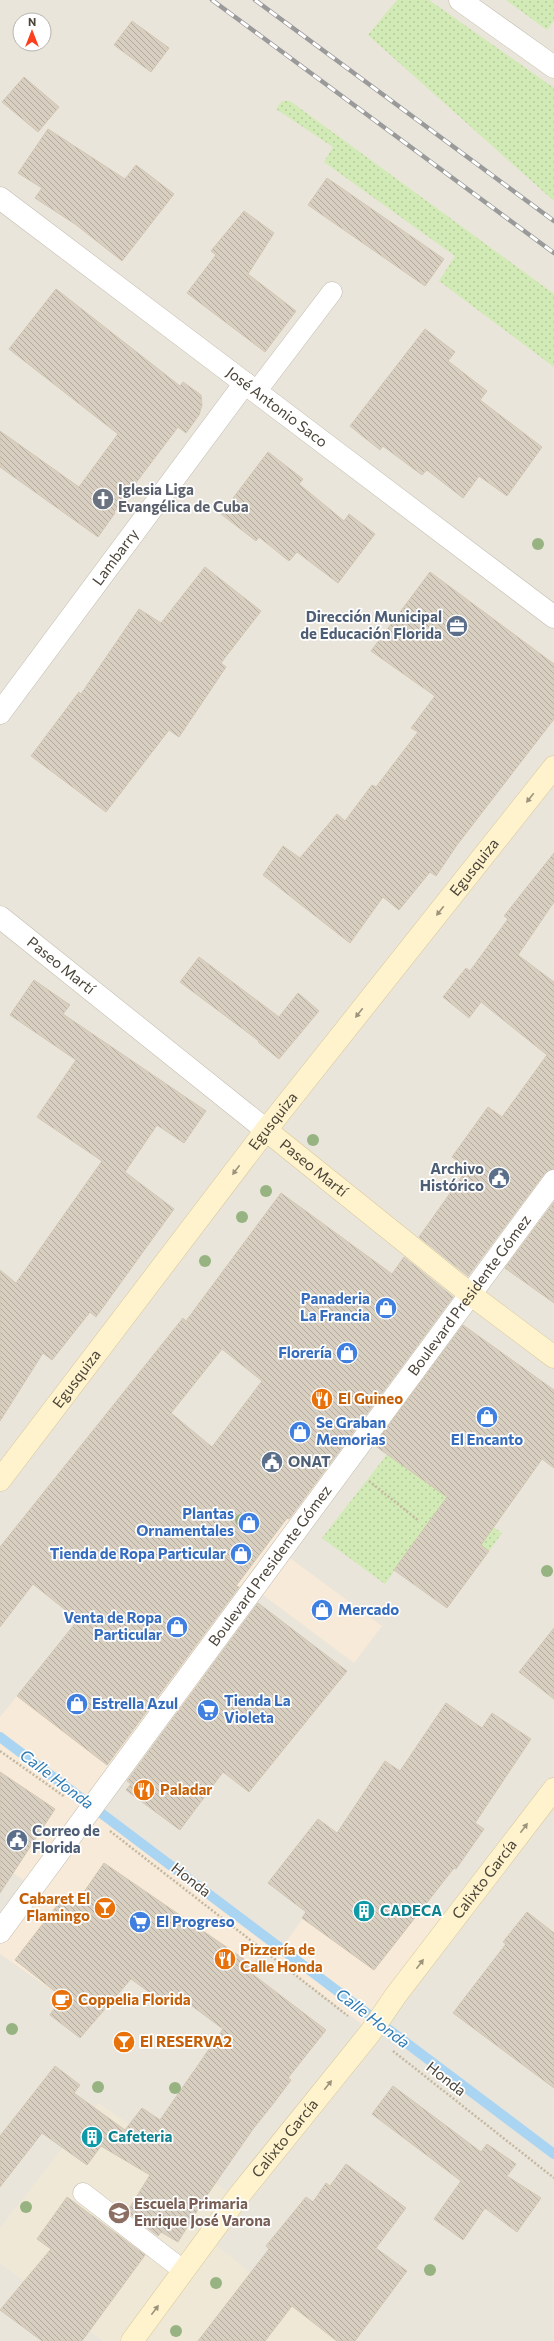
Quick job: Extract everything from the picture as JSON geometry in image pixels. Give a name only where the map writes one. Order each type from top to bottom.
[{"type":"main road","name":"Egusquiza","points":[[0,1480],[266,1130],[554,767]]},
{"type":"main road","name":"Paseo Martí","points":[[266,1130],[470,1294],[554,1357]]},
{"type":"main road","name":"Calixto García","points":[[132,2341],[237,2198],[371,2031],[396,1995],[554,1789]]},
{"type":"street","points":[[460,0],[554,67]]},
{"type":"street","name":"José Antonio Saco","points":[[0,198],[554,617]]},
{"type":"street","name":"Lambarry","points":[[0,713],[251,387]]},
{"type":"street","name":"Paseo Martí","points":[[0,916],[266,1130]]},
{"type":"street","name":"Boulevard Presidente Gómez","points":[[0,1932],[554,1181]]},
{"type":"lane","points":[[251,387],[332,292]]},
{"type":"lane","points":[[83,2192],[184,2271]]},
{"type":"path","points":[[346,1463],[419,1521]]},
{"type":"path","name":"Honda","points":[[0,1751],[89,1812],[371,2031],[554,2178]]},
{"type":"shaded area","points":[[0,0],[554,0],[554,2341],[0,2341]]},
{"type":"shaded area","points":[[252,1416],[336,1477],[192,1673],[290,1741],[262,1774],[168,1706],[94,1805],[14,1747],[281,1949],[351,1851],[442,1919],[367,2028],[263,1951],[209,2019],[180,1997],[164,2003],[111,1965],[94,1986],[113,2001],[80,2038],[50,2015],[62,1997],[0,1954],[0,1932],[34,1887],[0,1864],[0,1717],[122,1567]]},
{"type":"shaded area","name":"Mercado","points":[[290,1558],[382,1626],[354,1663],[263,1595]]},
{"type":"shaded area","name":"Escuela Primaria Enrique José Varona","points":[[98,2103],[237,2198],[208,2239],[337,2341],[103,2341],[0,2263],[0,2228]]},
{"type":"green space","points":[[397,0],[429,0],[554,88],[554,201],[368,35]]},
{"type":"green space","points":[[506,0],[554,0],[554,20],[547,30]]},
{"type":"green space","points":[[282,101],[290,101],[554,294],[554,367],[439,281],[455,256],[324,162],[333,147],[276,109]]},
{"type":"green space","points":[[389,1452],[502,1533],[489,1551],[436,1513],[385,1584],[322,1538]]},
{"type":"building","points":[[132,21],[169,48],[151,72],[114,45]]},
{"type":"building","points":[[24,77],[59,107],[38,132],[2,102]]},
{"type":"building","points":[[48,129],[125,179],[136,165],[174,194],[122,261],[75,224],[35,198],[42,188],[18,173]]},
{"type":"building","points":[[327,178],[444,259],[425,286],[308,205]]},
{"type":"building","points":[[244,211],[274,233],[248,274],[296,311],[265,352],[187,293],[216,255],[211,251]]},
{"type":"building","points":[[56,289],[180,386],[183,382],[201,395],[202,405],[199,415],[186,433],[178,427],[114,512],[115,513],[98,537],[0,467],[0,431],[79,487],[118,434],[9,349]]},
{"type":"building","points":[[425,329],[455,352],[448,361],[487,391],[480,400],[542,447],[507,496],[479,476],[463,498],[427,470],[422,475],[383,446],[380,450],[350,426]]},
{"type":"building","points":[[268,452],[303,479],[299,484],[344,521],[349,514],[375,534],[338,583],[297,552],[289,561],[259,537],[256,541],[221,514]]},
{"type":"building","points":[[205,567],[261,611],[221,663],[226,667],[179,737],[169,730],[106,812],[31,756],[79,692],[81,694],[139,609],[161,623]]},
{"type":"building","points":[[430,572],[554,664],[554,719],[457,845],[436,876],[430,872],[399,910],[383,897],[350,943],[263,875],[283,846],[300,858],[337,814],[345,821],[372,785],[376,787],[418,732],[411,728],[435,696],[371,651]]},
{"type":"building","points":[[554,853],[554,902],[518,955],[554,982],[554,1169],[544,1174],[468,1276],[419,1237],[468,1168],[452,1157],[488,1107],[502,1117],[547,1055],[481,1002],[469,1018],[443,997],[466,968],[470,971],[508,919],[504,916]]},
{"type":"building","points":[[199,957],[279,1017],[298,993],[319,1011],[279,1059],[258,1042],[259,1041],[180,982]]},
{"type":"building","points":[[34,980],[70,1005],[63,1014],[206,1111],[184,1143],[157,1125],[125,1172],[174,1209],[96,1317],[90,1312],[52,1360],[43,1353],[0,1421],[0,1270],[16,1283],[102,1161],[37,1117],[76,1060],[10,1015]]},
{"type":"building","points":[[281,1193],[392,1274],[404,1257],[453,1297],[289,1519],[287,1518],[236,1586],[239,1587],[107,1765],[17,1696],[78,1620],[33,1584],[0,1627],[0,1547],[183,1318],[186,1321]],"holes":[[[222,1349],[262,1381],[212,1447],[171,1413]]]},
{"type":"building","points":[[554,1202],[554,1303],[505,1268]]},
{"type":"building","name":"El Encanto","points":[[463,1325],[554,1390],[554,1468],[542,1459],[481,1545],[489,1551],[447,1608],[394,1570],[447,1497],[374,1445]]},
{"type":"building","points":[[258,1603],[347,1671],[249,1792],[223,1772],[180,1830],[126,1790],[131,1784],[127,1781]]},
{"type":"building","points":[[554,1628],[554,1699],[519,1672]]},
{"type":"building","points":[[446,1703],[482,1728],[492,1713],[531,1739],[475,1823],[484,1829],[456,1869],[454,1868],[374,1970],[302,1918],[306,1912],[268,1883],[318,1819],[337,1833],[385,1761],[400,1771]]},
{"type":"building","name":"Correo de Florida","points":[[0,1772],[55,1809],[0,1893]]},
{"type":"building","points":[[104,1863],[251,1964],[247,1970],[326,2030],[288,2078],[291,2080],[253,2129],[203,2201],[178,2242],[161,2232],[158,2236],[127,2212],[150,2175],[101,2146],[87,2165],[42,2133],[0,2187],[0,2136],[55,2066],[80,2085],[74,2093],[125,2130],[142,2108],[160,2120],[223,2029],[172,1991],[164,2003],[131,1979],[80,2038],[50,2015],[62,1997],[15,1960],[62,1899],[73,1908]]},
{"type":"building","points":[[527,1912],[554,1933],[554,2088],[453,2013],[506,1944],[503,1942]]},
{"type":"building","points":[[393,2086],[481,2152],[487,2144],[516,2164],[507,2176],[541,2198],[517,2232],[485,2208],[463,2240],[434,2219],[461,2181],[372,2114]]},
{"type":"building","points":[[346,2164],[406,2208],[376,2248],[407,2271],[355,2341],[337,2341],[292,2306],[265,2341],[198,2341],[269,2249],[266,2246],[306,2197],[313,2202],[326,2183],[330,2186]]},
{"type":"building","points":[[67,2197],[145,2255],[82,2341],[42,2341],[0,2310],[51,2249],[37,2239]]},
{"type":"waterway","name":"Calle Honda","points":[[0,1737],[554,2154]]},
{"type":"railway","points":[[212,0],[554,253]]},
{"type":"railway","points":[[255,0],[554,221]]},
{"type":"place","name":"Iglesia Liga Evangélica de Cuba","points":[[103,499]]},
{"type":"place","name":"Dirección Municipal de Educación Florida","points":[[457,626]]},
{"type":"place","name":"Archivo Histórico","points":[[499,1178]]},
{"type":"place","name":"Panaderia La Francia","points":[[386,1308]]},
{"type":"place","name":"Florería","points":[[347,1353]]},
{"type":"place","name":"El Guineo","points":[[322,1399]]},
{"type":"place","name":"El Encanto","points":[[487,1417]]},
{"type":"place","name":"Se Graban Memorias","points":[[300,1432]]},
{"type":"place","name":"ONAT","points":[[272,1462]]},
{"type":"place","name":"Plantas Ornamentales","points":[[249,1523]]},
{"type":"place","name":"Tienda de Ropa Particular","points":[[241,1554]]},
{"type":"place","name":"Mercado","points":[[322,1610]]},
{"type":"place","name":"Venta de Ropa Particular","points":[[177,1627]]},
{"type":"place","name":"Estrella Azul","points":[[77,1704]]},
{"type":"place","name":"Tienda La Violeta","points":[[208,1710]]},
{"type":"place","name":"Paladar","points":[[144,1790]]},
{"type":"place","name":"Correo de Florida","points":[[17,1840]]},
{"type":"place","name":"Cabaret El Flamingo","points":[[105,1908]]},
{"type":"place","name":"CADECA","points":[[364,1911]]},
{"type":"place","name":"El Progreso","points":[[140,1922]]},
{"type":"place","name":"Pizzería de Calle Honda","points":[[225,1959]]},
{"type":"place","name":"Coppelia Florida","points":[[62,2000]]},
{"type":"place","name":"El RESERVA2","points":[[124,2042]]},
{"type":"place","name":"Cafeteria","points":[[92,2137]]},
{"type":"place","name":"Escuela Primaria Enrique José Varona","points":[[119,2213]]}]
